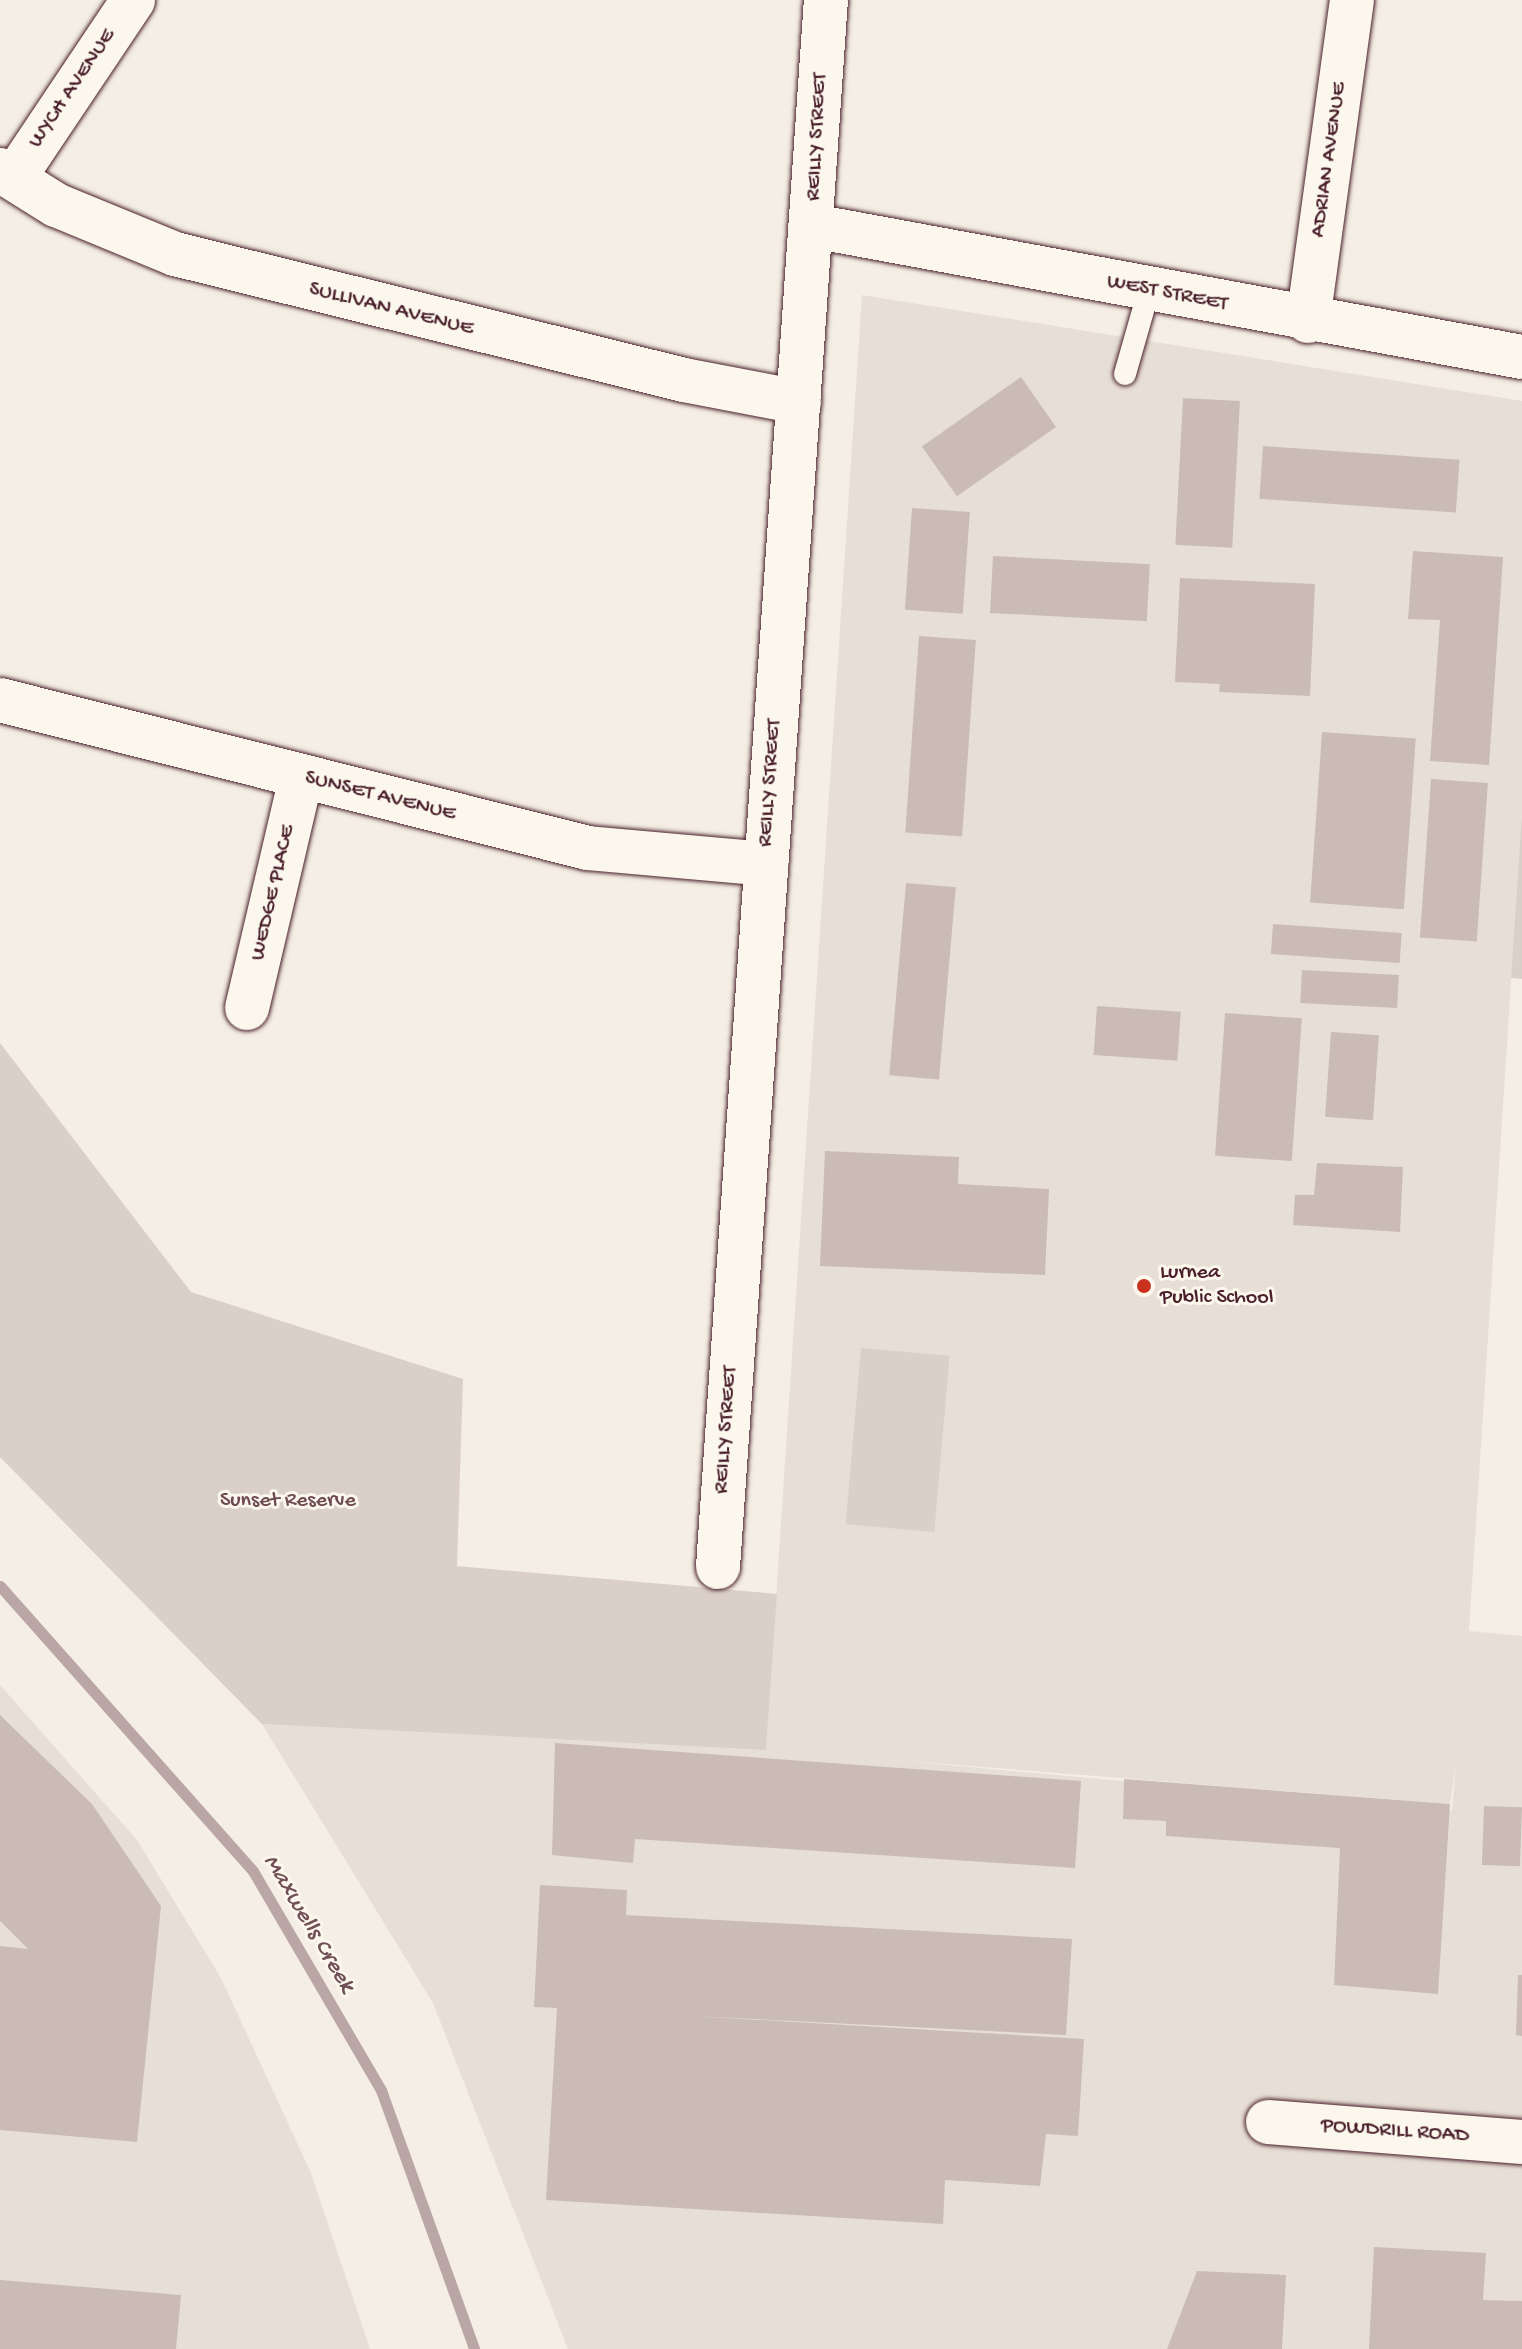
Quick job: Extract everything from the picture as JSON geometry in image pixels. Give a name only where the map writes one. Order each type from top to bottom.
[{"type":"street","name":"WYCH AVENUE","points":[[7,174],[133,0]]},
{"type":"street","name":"REILLY STREET","points":[[718,1567],[813,226],[826,0]]},
{"type":"street","name":"ADRIAN AVENUE","points":[[1308,321],[1352,0]]},
{"type":"street","name":"SULLIVAN AVENUE","points":[[7,174],[107,229],[188,258],[684,380],[799,402]]},
{"type":"street","name":"WEST STREET","points":[[813,226],[1308,321],[1522,357]]},
{"type":"street","name":"SUNSET AVENUE","points":[[0,700],[598,850],[766,864]]},
{"type":"street","name":"WEDGE PLACE","points":[[247,1008],[301,777]]},
{"type":"street","name":"POWDRILL ROAD","points":[[1268,2122],[1522,2142]]},
{"type":"lane","points":[[1125,374],[1149,290]]},
{"type":"shaded area","name":"Lurnea Public School","points":[[862,295],[1522,401],[1522,812],[1469,1631],[1522,1636],[1522,2349],[568,2349],[433,2003],[262,1724],[766,1750]],"holes":[[[893,1760],[1450,1804],[1456,1764],[1452,1811]]]},
{"type":"shaded area","points":[[0,1685],[137,1840],[221,1978],[311,2173],[370,2349],[0,2349]]},
{"type":"green space","points":[[1522,812],[1522,979],[1511,978]]},
{"type":"green space","name":"Sunset Reserve","points":[[0,1043],[191,1292],[463,1379],[457,1566],[777,1594],[766,1750],[262,1724],[0,1457]]},
{"type":"green space","points":[[861,1348],[950,1356],[934,1532],[846,1524]]},
{"type":"building","points":[[1021,377],[1056,427],[957,496],[922,446]]},
{"type":"building","points":[[1183,398],[1240,401],[1232,548],[1175,545]]},
{"type":"building","points":[[1263,446],[1460,460],[1456,513],[1259,499]]},
{"type":"building","points":[[912,508],[970,512],[963,614],[905,610]]},
{"type":"building","points":[[1413,551],[1503,557],[1489,765],[1430,761],[1440,620],[1408,619]]},
{"type":"building","points":[[993,556],[1150,564],[1147,621],[990,613]]},
{"type":"building","points":[[1180,578],[1315,584],[1310,696],[1219,692],[1220,684],[1175,682]]},
{"type":"building","points":[[919,636],[976,640],[962,836],[905,833]]},
{"type":"building","points":[[1322,732],[1416,739],[1404,909],[1310,903]]},
{"type":"building","points":[[1431,779],[1488,783],[1477,942],[1420,938]]},
{"type":"building","points":[[906,883],[956,887],[939,1080],[889,1075]]},
{"type":"building","points":[[1273,924],[1402,933],[1400,963],[1271,954]]},
{"type":"building","points":[[1302,970],[1399,975],[1397,1008],[1300,1003]]},
{"type":"building","points":[[1097,1006],[1181,1012],[1177,1061],[1094,1055]]},
{"type":"building","points":[[1225,1013],[1302,1018],[1292,1161],[1215,1156]]},
{"type":"building","points":[[1331,1032],[1379,1035],[1373,1120],[1325,1117]]},
{"type":"building","points":[[825,1151],[959,1157],[958,1184],[1049,1189],[1045,1275],[820,1266]]},
{"type":"building","points":[[1317,1163],[1403,1167],[1400,1232],[1293,1225],[1295,1195],[1314,1195]]},
{"type":"building","points":[[0,1715],[92,1804],[161,1906],[137,2142],[0,2130],[0,1946],[28,1949],[0,1921]]},
{"type":"building","points":[[555,1743],[1081,1781],[1075,1868],[635,1839],[633,1863],[552,1855]]},
{"type":"building","points":[[1124,1779],[1450,1804],[1438,1994],[1334,1985],[1340,1848],[1166,1836],[1166,1821],[1123,1819]]},
{"type":"building","points":[[1484,1806],[1522,1807],[1520,1866],[1482,1865]]},
{"type":"building","points":[[540,1885],[627,1890],[626,1915],[1072,1939],[1066,2035],[693,2016],[1084,2039],[1078,2136],[1046,2134],[1040,2186],[945,2180],[943,2224],[546,2200],[557,2008],[534,2007]]},
{"type":"building","points":[[1518,1975],[1522,1975],[1522,2036],[1516,2035]]},
{"type":"building","points":[[1374,2247],[1486,2253],[1483,2300],[1522,2301],[1522,2349],[1369,2349]]},
{"type":"building","points":[[1197,2271],[1286,2275],[1282,2349],[1167,2349]]},
{"type":"building","points":[[0,2280],[181,2295],[176,2349],[0,2349]]},
{"type":"waterway","name":"Maxwells Creek","points":[[0,1586],[253,1871],[381,2090],[474,2349]]},
{"type":"place","name":"Lurnea Public School","points":[[1144,1286]]}]
